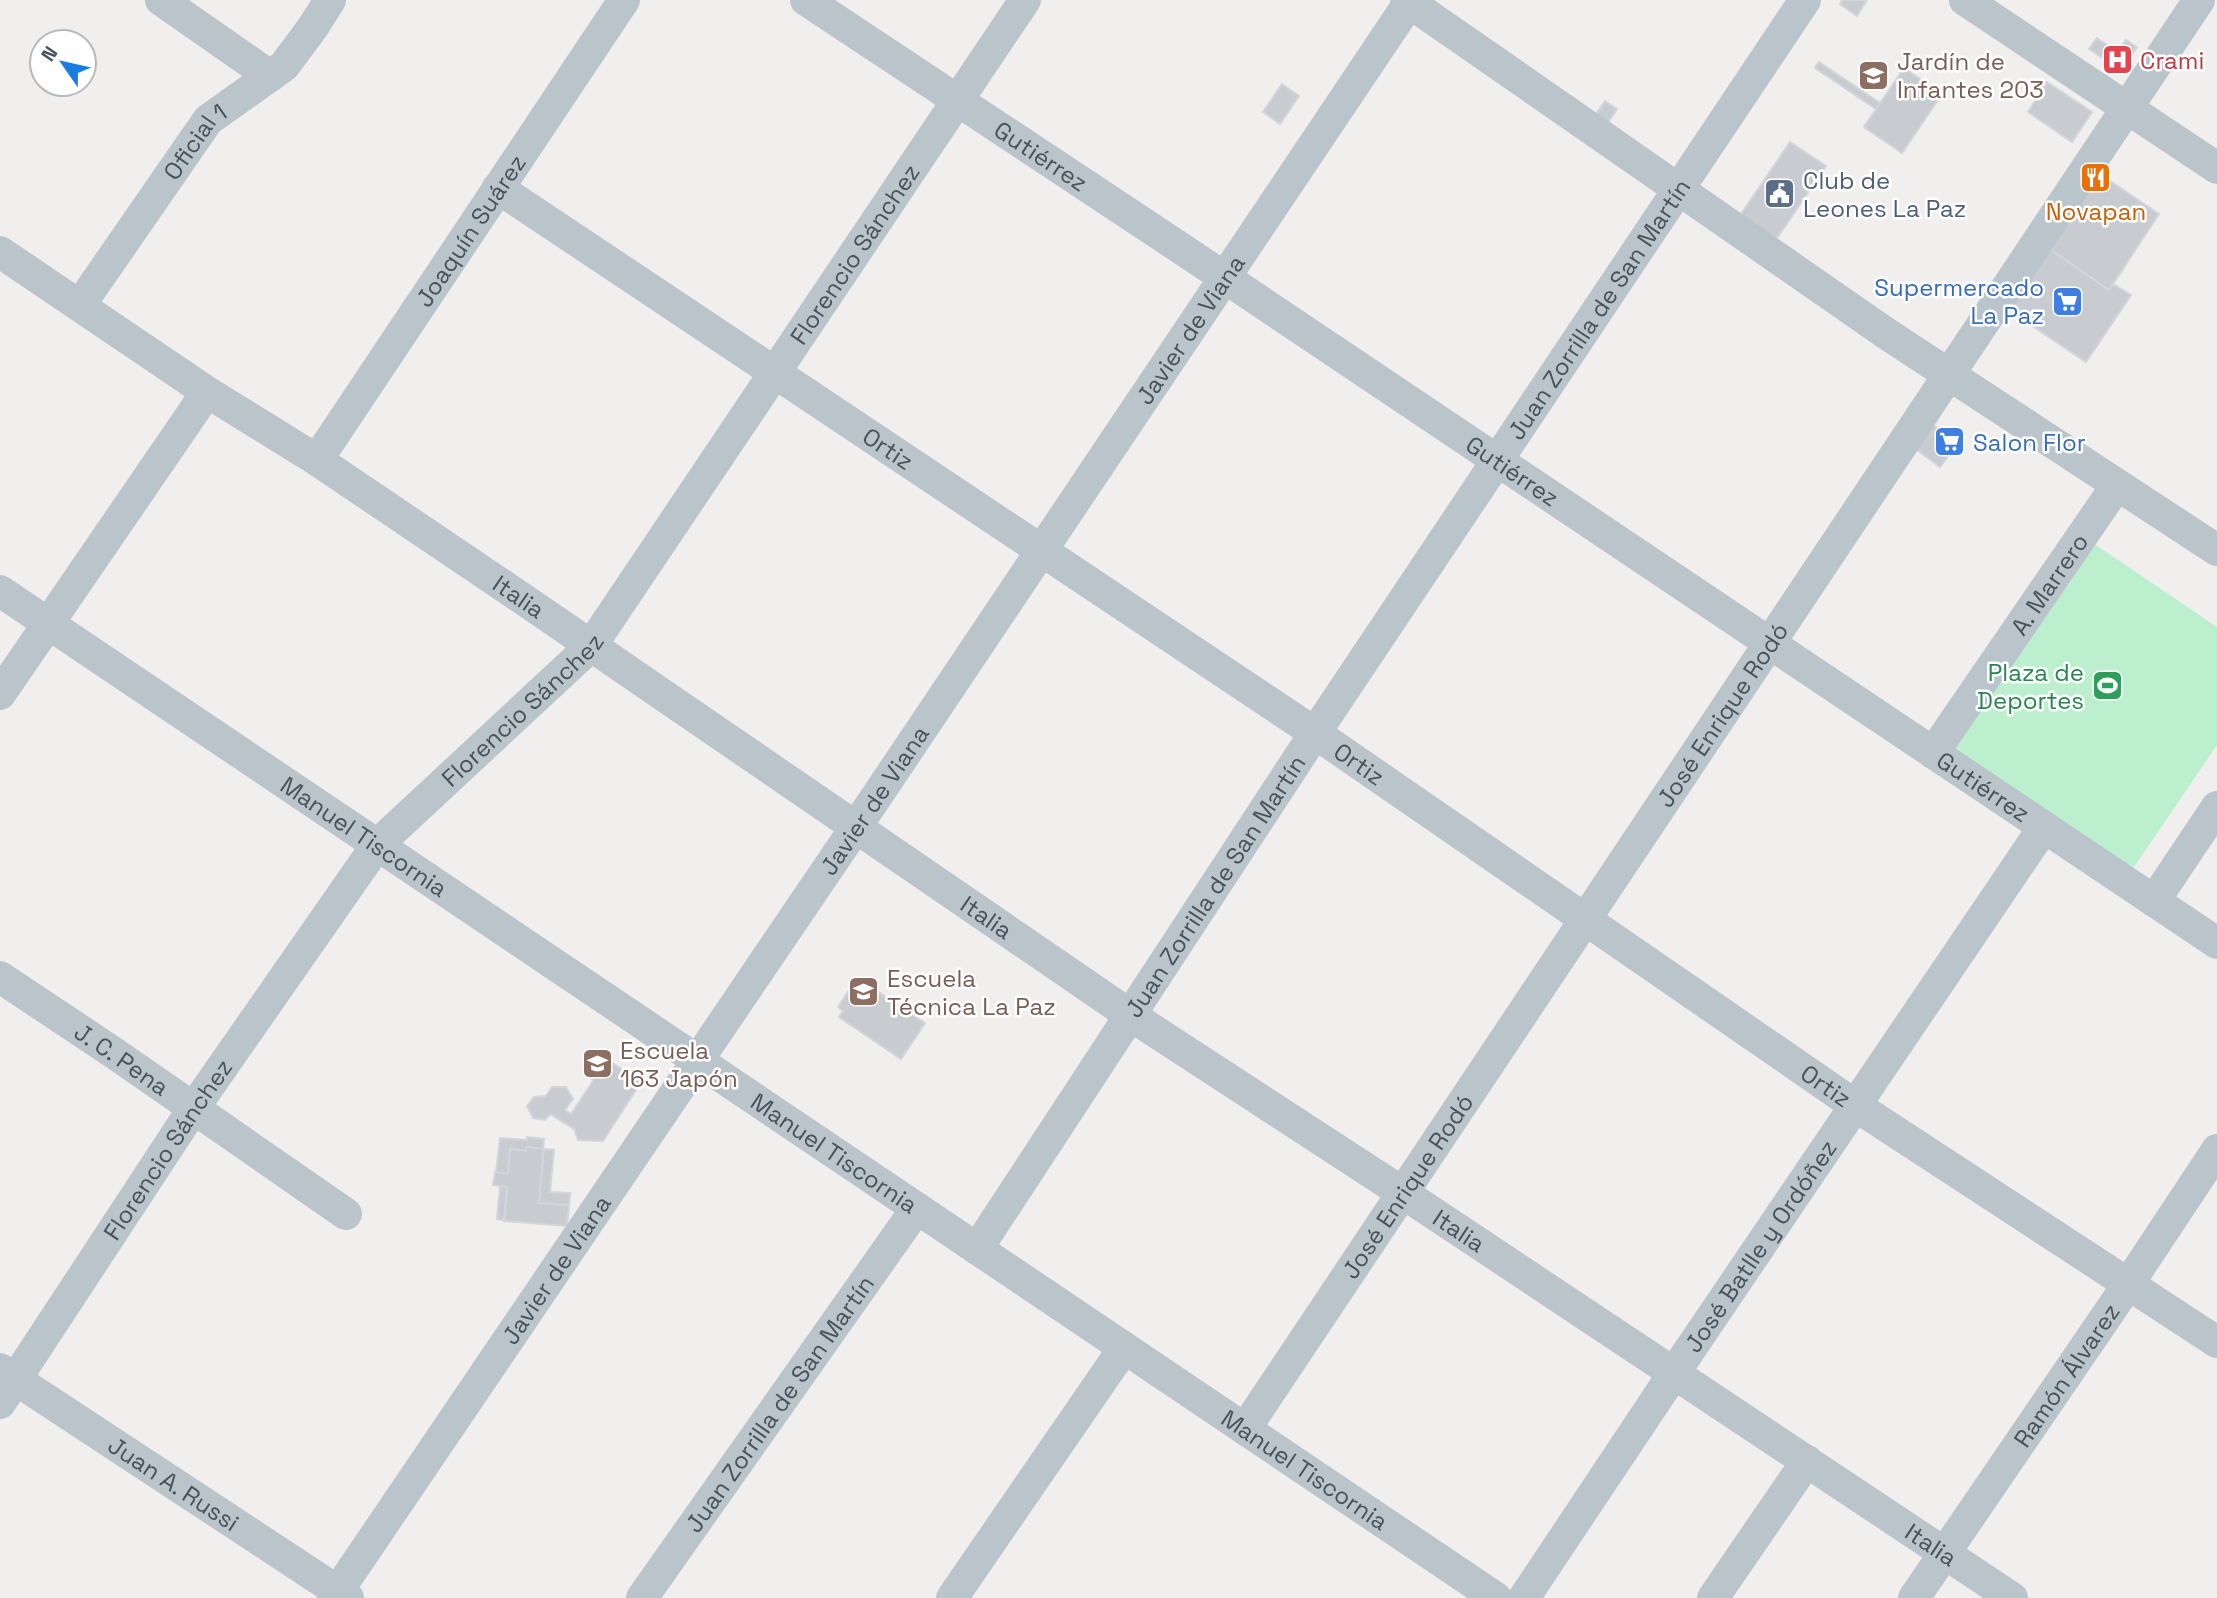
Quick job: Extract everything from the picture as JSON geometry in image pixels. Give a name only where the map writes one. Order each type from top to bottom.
[{"type":"street","points":[[160,0],[270,76]]},
{"type":"street","name":"Oficial 1","points":[[80,305],[208,120],[284,66],[330,0]]},
{"type":"street","name":"Joaquín Suárez","points":[[317,460],[624,0]]},
{"type":"street","name":"Gutiérrez","points":[[806,0],[2217,943]]},
{"type":"street","name":"Florencio Sánchez","points":[[5,1384],[377,845],[591,646],[1025,0]]},
{"type":"street","name":"Juan Zorrilla de San Martín","points":[[977,1249],[1315,733],[1805,0]]},
{"type":"street","points":[[1965,0],[2217,168]]},
{"type":"street","name":"José Enrique Rodó","points":[[1245,1429],[2199,0]]},
{"type":"street","points":[[1409,1],[1949,374],[2217,550]]},
{"type":"street","name":"Javier de Viana","points":[[340,1596],[1409,1]]},
{"type":"street","name":"Ortiz","points":[[498,188],[1315,733],[1856,1106],[2217,1342]]},
{"type":"street","name":"Italia","points":[[0,252],[207,391],[317,460],[1130,1015],[2012,1598]]},
{"type":"street","points":[[0,694],[207,391]]},
{"type":"street","name":"A. Marrero","points":[[1933,753],[2117,485]]},
{"type":"street","name":"Manuel Tiscornia","points":[[0,591],[1496,1598]]},
{"type":"street","points":[[2154,901],[2217,807]]},
{"type":"street","name":"José Batlle y Ordóñez","points":[[1524,1598],[2044,827]]},
{"type":"street","name":"J. C. Pena","points":[[0,977],[346,1214]]},
{"type":"street","name":"Ramón Álvarez","points":[[1914,1598],[2217,1150]]},
{"type":"street","name":"Juan Zorrilla de San Martín","points":[[642,1598],[917,1208]]},
{"type":"street","points":[[952,1598],[1124,1348]]},
{"type":"street","name":"Juan A. Russi","points":[[5,1384],[340,1596]]},
{"type":"street","points":[[1713,1598],[1807,1461]]},
{"type":"green space","name":"Plaza de Deportes","points":[[2093,543],[2217,627],[2217,745],[2130,873],[1951,752]]},
{"type":"building","points":[[1842,0],[1867,0],[1857,16],[1840,4]]},
{"type":"building","name":"Crami","points":[[2097,38],[2117,52],[2126,40],[2137,47],[2122,69],[2089,49]]},
{"type":"building","points":[[1819,62],[1880,103],[1876,109],[1815,68]]},
{"type":"building","points":[[1904,68],[1942,94],[1902,153],[1864,127]]},
{"type":"building","points":[[2047,82],[2092,112],[2072,142],[2028,112]]},
{"type":"building","points":[[1282,84],[1299,96],[1280,124],[1263,112]]},
{"type":"building","points":[[1605,101],[1617,109],[1603,130],[1591,122]]},
{"type":"building","name":"Club de Leones La Paz","points":[[1790,142],[1826,166],[1771,247],[1735,223]]},
{"type":"building","points":[[2095,171],[2159,214],[2109,290],[2045,246]]},
{"type":"building","name":"Supermercado La Paz","points":[[2045,246],[2109,290],[2113,284],[2131,295],[2086,362],[2004,307]]},
{"type":"building","points":[[1933,425],[1958,443],[1940,467],[1916,449]]},
{"type":"building","points":[[864,982],[925,1023],[901,1059],[839,1017],[843,1011],[838,1007],[853,984],[859,989]]},
{"type":"building","points":[[595,1060],[608,1060],[641,1082],[603,1141],[578,1140],[574,1129],[550,1114],[545,1120],[533,1118],[527,1106],[534,1097],[546,1096],[552,1087],[566,1087],[573,1099],[565,1110],[571,1114],[593,1081],[589,1071]]},
{"type":"building","points":[[527,1137],[544,1139],[543,1149],[510,1149],[508,1174],[496,1173],[500,1138],[527,1140]]},
{"type":"building","points":[[526,1147],[544,1149],[539,1203],[569,1205],[567,1226],[504,1221],[507,1187],[493,1185],[495,1172],[508,1174],[510,1149],[526,1151]]},
{"type":"building","points":[[544,1149],[554,1150],[550,1192],[570,1193],[569,1205],[539,1203]]},
{"type":"building","points":[[500,1186],[507,1187],[504,1220],[497,1219]]},
{"type":"place","name":"Crami","points":[[2117,60]]},
{"type":"place","name":"Jardín de Infantes 203","points":[[1874,75]]},
{"type":"place","name":"Novapan","points":[[2096,177]]},
{"type":"place","name":"Club de Leones La Paz","points":[[1780,194]]},
{"type":"place","name":"Supermercado La Paz","points":[[2067,301]]},
{"type":"place","name":"Salon Flor","points":[[1950,442]]},
{"type":"place","name":"Plaza de Deportes","points":[[2107,686]]},
{"type":"place","name":"Escuela Técnica La Paz","points":[[864,992]]},
{"type":"place","name":"Escuela 163 Japón","points":[[597,1064]]}]
